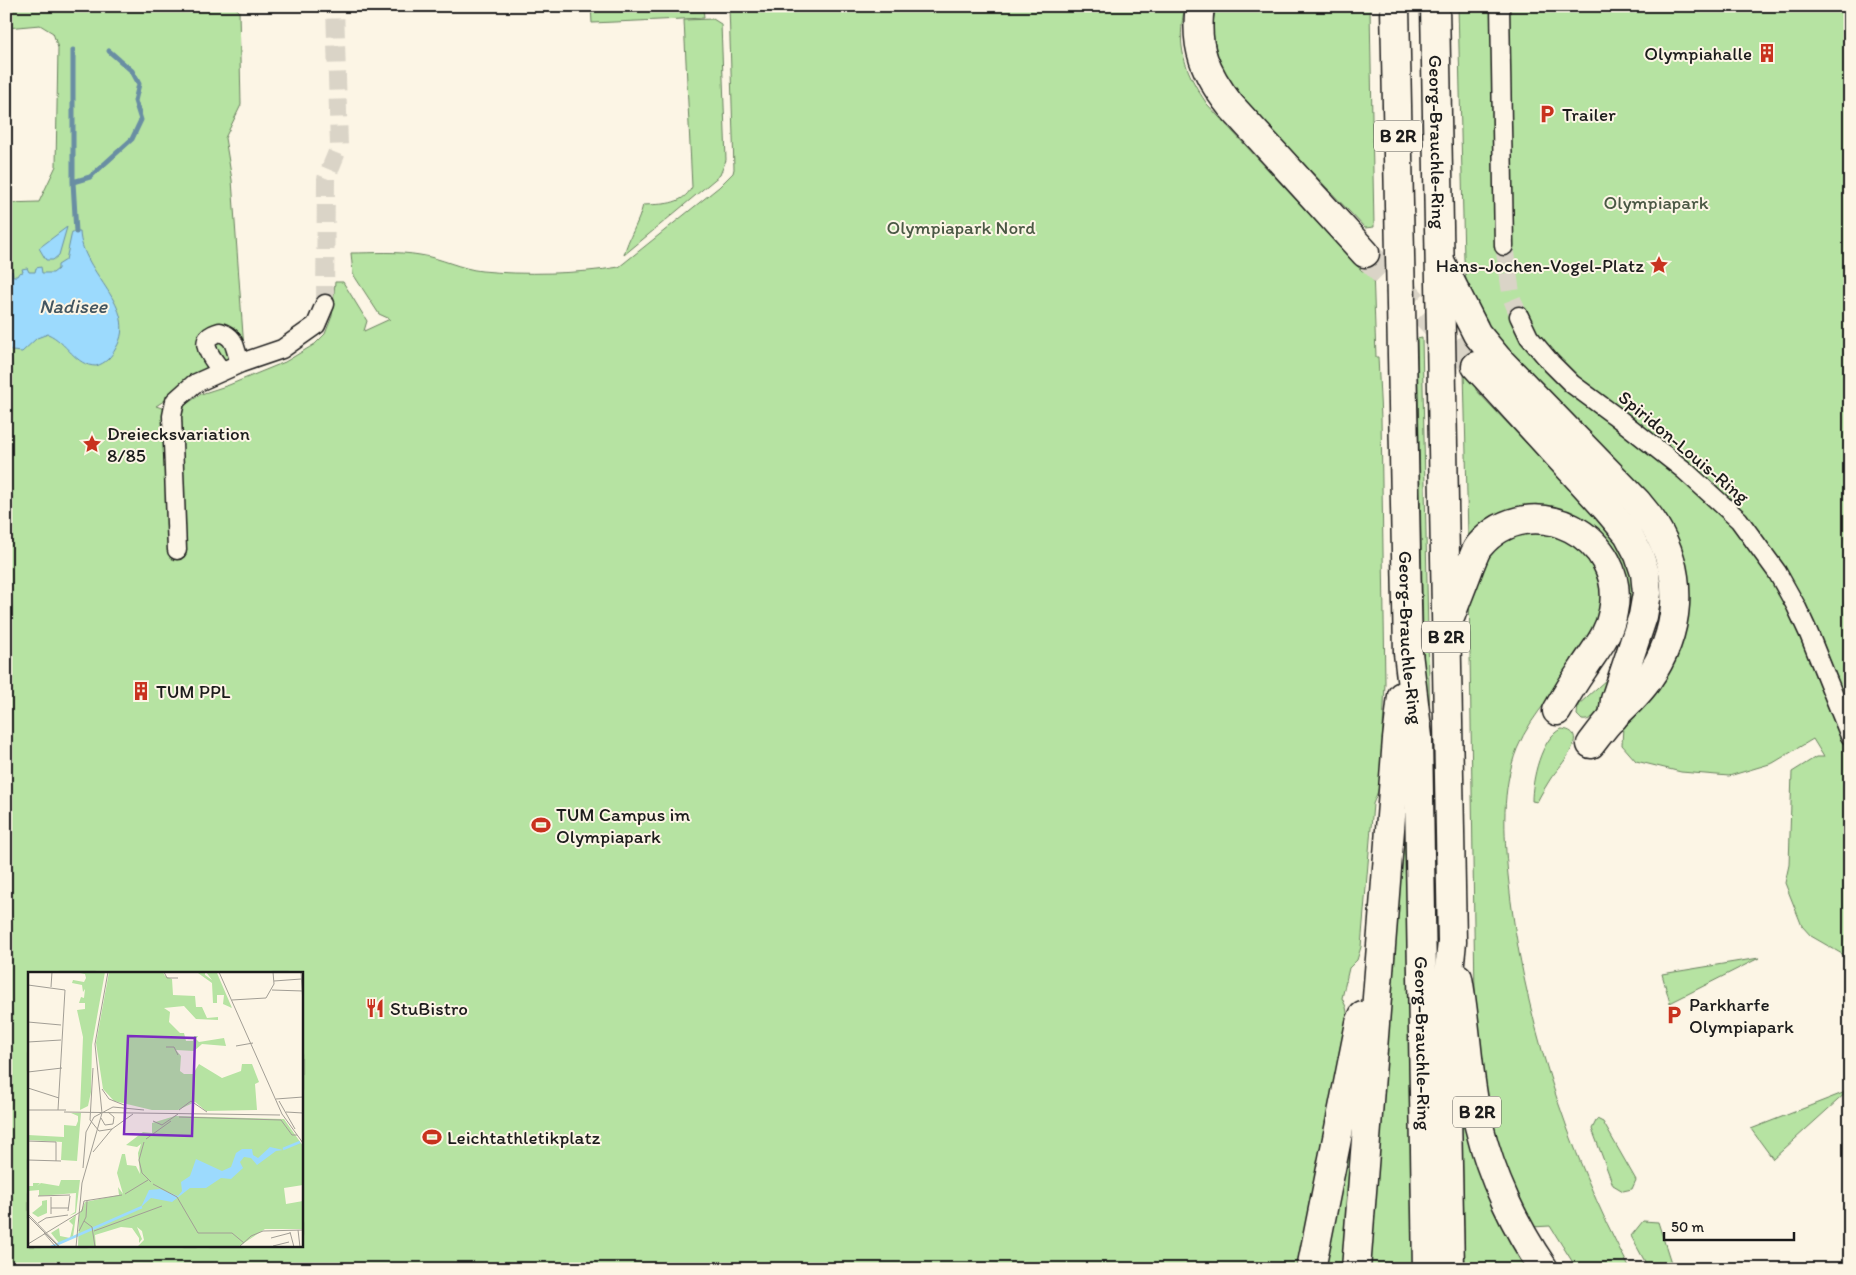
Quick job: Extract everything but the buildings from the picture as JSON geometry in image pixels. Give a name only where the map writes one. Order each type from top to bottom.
[{"type":"highway","points":[[1200,6],[1197,32],[1202,58],[1214,84],[1366,253]]},
{"type":"highway","name":"Georg-Brauchle-Ring","points":[[1435,6],[1452,942],[1445,1010],[1450,1269]]},
{"type":"highway","name":"Georg-Brauchle-Ring","points":[[1393,9],[1408,653],[1418,737],[1428,1269]]},
{"type":"highway","points":[[1439,259],[1478,334],[1497,358],[1636,502],[1655,526],[1670,560],[1675,586],[1673,625],[1667,645],[1659,663],[1627,707],[1613,718],[1591,744]]},
{"type":"highway","points":[[1476,366],[1628,534],[1642,564],[1647,593],[1643,616],[1615,700],[1613,718]]},
{"type":"highway","points":[[1446,626],[1478,546],[1499,529],[1522,521],[1544,520],[1560,523],[1584,535],[1596,546],[1607,562],[1613,579],[1615,594],[1613,612],[1603,641],[1582,669],[1557,711],[1594,680],[1634,641]]},
{"type":"highway","name":"B 2R","points":[[1356,1269],[1397,739],[1408,653]]},
{"type":"highway","name":"B 2R","points":[[1452,942],[1479,1126],[1493,1170],[1511,1212],[1544,1269]]},
{"type":"highway","points":[[1311,1269],[1360,1023],[1378,985]]},
{"type":"street","points":[[1500,6],[1504,246]]},
{"type":"street","points":[[177,550],[172,416],[174,401],[194,384],[221,371],[282,349],[316,325],[325,304]]},
{"type":"street","name":"Spiridon-Louis-Ring","points":[[1519,316],[1529,337],[1572,384],[1684,470],[1739,520],[1777,572],[1796,606],[1850,736]]},
{"type":"street","points":[[221,371],[206,347],[210,338],[216,333],[220,332],[230,336],[235,343],[236,354],[241,363]]},
{"type":"green space","name":"Olympiapark Nord","points":[[6,6],[234,6],[239,11],[241,105],[225,138],[232,180],[244,349],[156,406],[182,415],[185,405],[201,394],[229,385],[285,362],[315,344],[325,334],[332,316],[335,282],[343,282],[367,321],[364,331],[390,319],[379,314],[353,274],[351,253],[394,253],[428,256],[474,270],[498,272],[569,272],[619,267],[719,187],[733,173],[729,6],[1185,6],[1181,34],[1184,58],[1199,92],[1207,104],[1362,271],[1373,269],[1376,357],[1378,357],[1381,418],[1385,683],[1381,774],[1373,804],[1361,947],[1357,960],[1349,968],[1342,998],[1348,1018],[1298,1269],[6,1269],[6,203],[39,202],[56,166],[58,48],[53,33],[40,25],[6,28]]},
{"type":"green space","points":[[591,6],[703,6],[704,18],[592,23]]},
{"type":"green space","points":[[1216,6],[1369,6],[1374,227],[1365,228],[1233,89],[1214,54],[1212,29]]},
{"type":"green space","name":"Olympiapark","points":[[1458,6],[1850,6],[1850,982],[1849,958],[1811,936],[1802,926],[1785,883],[1789,865],[1792,772],[1816,757],[1824,757],[1813,739],[1773,763],[1729,776],[1681,772],[1636,761],[1622,745],[1623,726],[1686,581],[1485,323],[1488,322],[1466,282]]},
{"type":"green space","points":[[713,19],[721,24],[726,160],[720,175],[624,255],[643,205],[677,201],[683,198],[692,187],[684,20]]},
{"type":"green space","points":[[1463,330],[1476,344],[1476,390],[1602,523],[1623,552],[1631,572],[1633,603],[1628,628],[1618,644],[1614,642],[1620,628],[1584,524],[1473,540],[1468,536]]},
{"type":"green space","points":[[1422,338],[1441,1269],[1436,1269],[1417,339]]},
{"type":"green space","points":[[1534,527],[1587,546],[1608,598],[1587,647],[1531,723],[1523,736],[1512,764],[1506,796],[1505,843],[1514,926],[1536,1027],[1550,1078],[1586,1176],[1607,1224],[1630,1269],[1577,1269],[1550,1226],[1532,1227],[1508,1177],[1484,1097],[1475,995],[1469,584],[1498,541]]},
{"type":"green space","points":[[1611,678],[1613,681],[1597,712],[1588,720],[1582,720],[1577,715],[1578,705],[1607,679]]},
{"type":"green space","points":[[1561,729],[1570,731],[1574,736],[1571,750],[1537,802],[1532,801],[1536,771],[1543,750],[1554,734]]},
{"type":"green space","points":[[1405,777],[1415,1269],[1366,1269]]},
{"type":"green space","points":[[1759,958],[1670,1003],[1662,974]]},
{"type":"green space","points":[[1357,1077],[1344,1269],[1317,1269]]},
{"type":"green space","points":[[1848,1091],[1773,1159],[1751,1129]]},
{"type":"green space","points":[[1461,1104],[1515,1249],[1527,1269],[1465,1269]]},
{"type":"green space","points":[[1597,1119],[1603,1122],[1636,1180],[1632,1189],[1623,1191],[1613,1185],[1592,1129]]},
{"type":"green space","points":[[1643,1221],[1658,1222],[1673,1269],[1649,1269],[1631,1236]]},
{"type":"water","points":[[67,227],[59,255],[53,260],[46,260],[39,248]]},
{"type":"water","name":"Nadisee","points":[[72,232],[80,232],[83,247],[90,262],[116,304],[121,318],[121,333],[116,348],[108,359],[96,366],[82,362],[61,342],[48,334],[37,338],[22,352],[12,351],[6,346],[6,277],[12,271],[13,276],[17,276],[23,272],[22,269],[27,268],[29,272],[35,272],[36,268],[41,267],[42,273],[53,273],[58,269],[58,265],[66,260]]},
{"type":"waterway","points":[[73,50],[73,182],[76,232]]},
{"type":"waterway","points":[[73,182],[90,177],[132,139],[141,120],[135,101],[139,84],[132,71],[109,51]]},
{"type":"tunnel","points":[[325,304],[326,179],[339,147],[335,6]]},
{"type":"tunnel","points":[[1504,246],[1512,299],[1519,316]]},
{"type":"tunnel","points":[[1365,253],[1476,366]]},
{"type":"place","name":"Olympiahalle","points":[[1767,53]]},
{"type":"place","name":"Trailer","points":[[1547,114]]},
{"type":"place","name":"Hans-Jochen-Vogel-Platz","points":[[1659,265]]},
{"type":"place","name":"Dreiecksvariation 8/85","points":[[92,444]]},
{"type":"place","name":"TUM PPL","points":[[141,691]]},
{"type":"place","name":"TUM Campus im Olympiapark","points":[[541,825]]},
{"type":"place","name":"StuBistro","points":[[375,1008]]},
{"type":"place","name":"Parkharfe Olympiapark","points":[[1674,1015]]},
{"type":"place","name":"Leichtathletikplatz","points":[[432,1137]]}]
